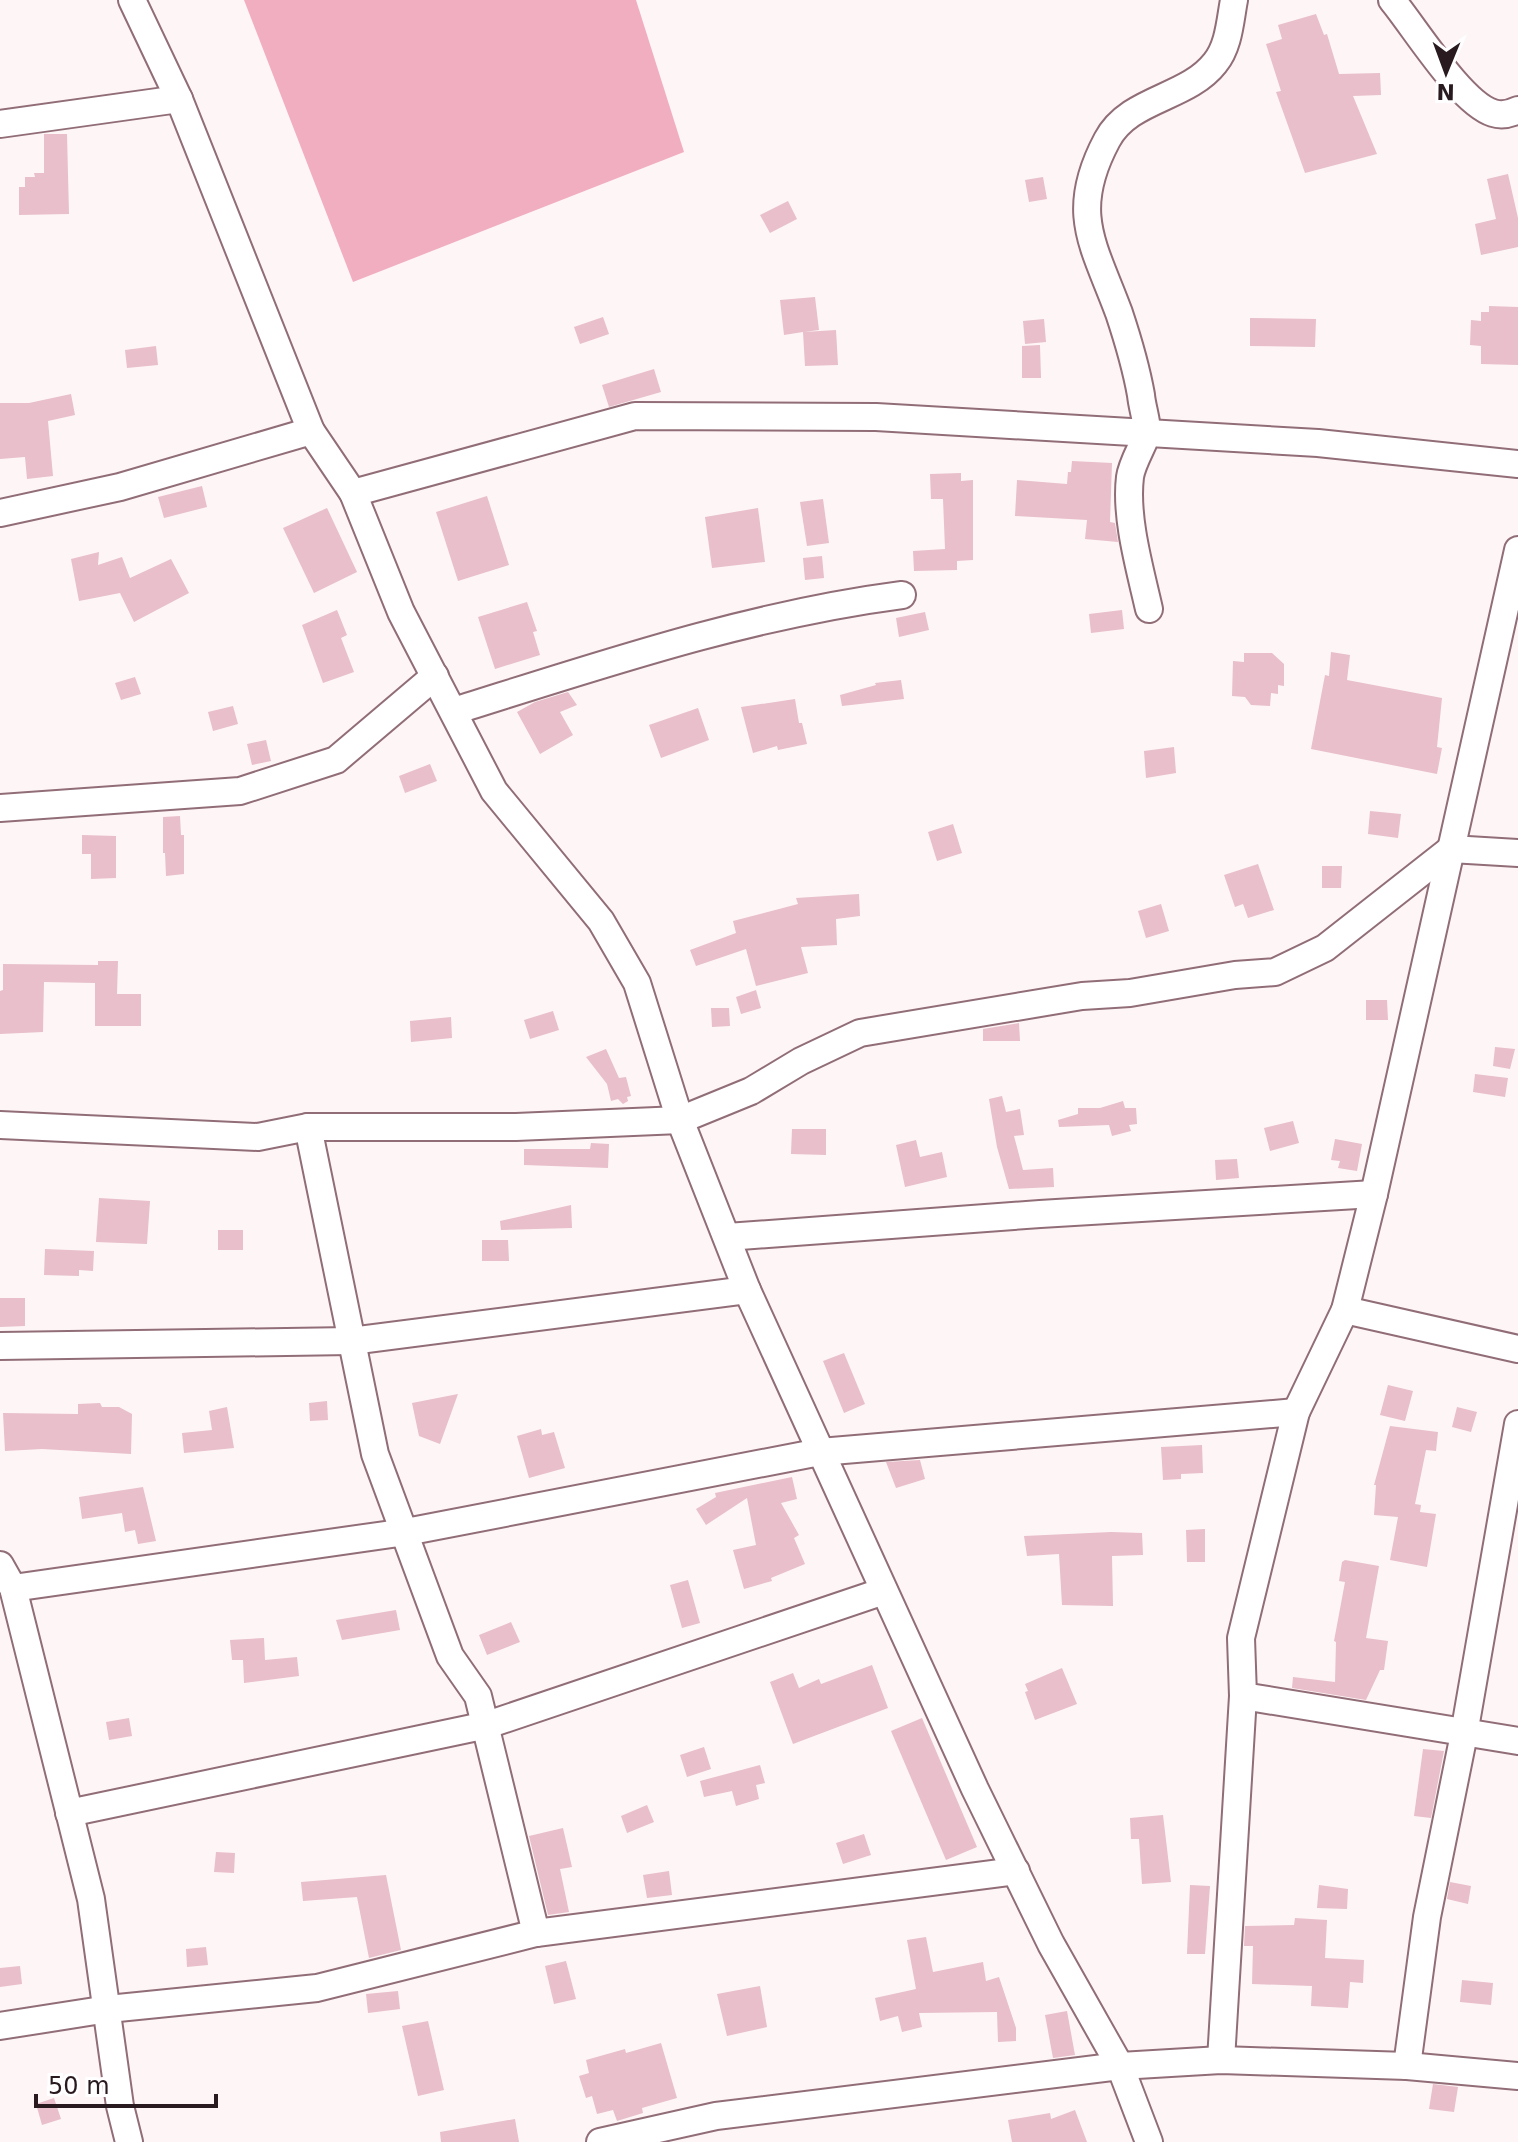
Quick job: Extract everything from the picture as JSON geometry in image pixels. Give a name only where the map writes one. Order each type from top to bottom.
[{"type":"street","points":[[132,0],[179,99],[311,431],[353,493],[401,612],[494,791],[601,921],[637,983],[680,1120],[747,1290],[884,1591],[1051,1944],[1120,2066],[1149,2142]]},
{"type":"street","points":[[1149,609],[1136,553],[1130,500],[1130,477],[1147,433],[1136,366],[1089,240],[1087,195],[1108,137],[1134,112],[1184,88],[1216,62],[1228,37],[1234,0]]},
{"type":"street","points":[[1392,0],[1468,97],[1491,112],[1503,115],[1518,110]]},
{"type":"street","points":[[0,124],[179,99]]},
{"type":"street","points":[[353,493],[635,416],[876,417],[1318,443],[1518,464]]},
{"type":"street","points":[[0,513],[120,487],[311,431]]},
{"type":"street","points":[[1221,2060],[1243,1696],[1241,1638],[1296,1412],[1345,1310],[1374,1194],[1518,550]]},
{"type":"street","points":[[454,711],[675,642],[836,603],[902,595]]},
{"type":"street","points":[[0,808],[240,791],[336,760],[435,676]]},
{"type":"street","points":[[0,1125],[258,1137],[308,1127],[516,1127],[680,1120],[751,1091],[801,1061],[860,1033],[1082,996],[1130,993],[1235,975],[1275,972],[1325,948],[1451,849],[1518,853]]},
{"type":"street","points":[[308,1127],[375,1454],[450,1656],[478,1696],[536,1933]]},
{"type":"street","points":[[727,1237],[1374,1194]]},
{"type":"street","points":[[0,1346],[351,1341],[747,1290]]},
{"type":"street","points":[[1345,1310],[1518,1349]]},
{"type":"street","points":[[13,1588],[406,1532],[820,1452],[1296,1412]]},
{"type":"street","points":[[1407,2066],[1427,1917],[1464,1734],[1518,1424]]},
{"type":"street","points":[[0,1565],[13,1588],[91,1899],[120,2106],[129,2142]]},
{"type":"street","points":[[69,1813],[487,1725],[884,1591]]},
{"type":"street","points":[[1243,1696],[1518,1741]]},
{"type":"street","points":[[0,2026],[108,2009],[317,1988],[536,1933],[1016,1871]]},
{"type":"street","points":[[600,2142],[716,2116],[1120,2066],[1221,2060],[1407,2066],[1518,2076]]},
{"type":"shaded area","points":[[244,0],[636,0],[684,152],[353,282]]},
{"type":"building","points":[[1316,14],[1324,35],[1327,34],[1339,74],[1380,73],[1381,95],[1353,96],[1377,154],[1305,173],[1276,92],[1281,91],[1266,44],[1282,39],[1278,25]]},
{"type":"building","points":[[44,134],[67,134],[69,214],[19,215],[19,187],[25,187],[25,177],[44,173]]},
{"type":"building","points":[[1508,174],[1518,218],[1518,247],[1481,255],[1475,224],[1496,219],[1487,179]]},
{"type":"building","points":[[1043,177],[1047,199],[1029,202],[1025,180]]},
{"type":"building","points":[[788,201],[797,219],[770,233],[760,215]]},
{"type":"building","points":[[815,297],[819,330],[804,332],[836,330],[838,365],[805,366],[803,332],[784,335],[780,300]]},
{"type":"building","points":[[1489,306],[1518,307],[1518,365],[1481,364],[1481,346],[1470,345],[1471,320],[1481,321],[1481,312],[1489,312]]},
{"type":"building","points":[[603,317],[609,334],[580,344],[574,327]]},
{"type":"building","points":[[1250,318],[1316,319],[1315,347],[1250,346]]},
{"type":"building","points":[[1044,319],[1046,342],[1025,344],[1023,321]]},
{"type":"building","points":[[1040,345],[1041,378],[1022,378],[1022,346]]},
{"type":"building","points":[[156,346],[158,365],[127,368],[125,350]]},
{"type":"building","points":[[654,369],[661,392],[609,407],[602,385]]},
{"type":"building","points":[[71,394],[75,415],[48,421],[53,476],[27,479],[25,457],[0,459],[0,403],[29,403]]},
{"type":"building","points":[[1072,461],[1112,463],[1110,522],[1115,523],[1118,542],[1085,539],[1087,520],[1015,516],[1017,480],[1067,484]]},
{"type":"building","points":[[961,473],[961,481],[973,480],[973,560],[957,561],[957,570],[914,571],[913,551],[945,549],[943,499],[931,499],[930,474]]},
{"type":"building","points":[[202,486],[207,507],[164,518],[158,497]]},
{"type":"building","points":[[487,496],[509,565],[458,581],[436,512]]},
{"type":"building","points":[[823,499],[829,543],[807,546],[800,502]]},
{"type":"building","points":[[327,508],[357,572],[314,593],[283,528]]},
{"type":"building","points":[[758,508],[765,562],[712,568],[705,517]]},
{"type":"building","points":[[99,552],[98,565],[122,557],[130,578],[171,559],[189,593],[134,622],[120,593],[79,601],[71,559]]},
{"type":"building","points":[[822,556],[824,578],[805,580],[803,558]]},
{"type":"building","points":[[527,602],[537,631],[533,632],[540,655],[495,669],[478,617]]},
{"type":"building","points":[[337,610],[347,635],[341,638],[354,672],[323,683],[302,625]]},
{"type":"building","points":[[1122,610],[1124,629],[1091,633],[1089,614]]},
{"type":"building","points":[[925,612],[929,630],[899,637],[896,618]]},
{"type":"building","points":[[1331,652],[1350,655],[1347,680],[1442,698],[1437,747],[1442,748],[1437,774],[1311,749],[1325,675],[1329,676]]},
{"type":"building","points":[[1244,653],[1272,653],[1284,664],[1284,686],[1278,685],[1278,694],[1271,693],[1270,706],[1251,705],[1245,697],[1232,696],[1233,661],[1244,662]]},
{"type":"building","points":[[135,677],[141,694],[121,700],[115,683]]},
{"type":"building","points":[[901,680],[904,699],[842,706],[840,695],[875,683]]},
{"type":"building","points":[[568,692],[577,705],[560,712],[573,735],[540,754],[517,712],[535,702]]},
{"type":"building","points":[[795,699],[807,744],[778,750],[777,746],[753,753],[741,707]]},
{"type":"building","points":[[233,706],[238,724],[213,731],[208,712]]},
{"type":"building","points":[[698,708],[709,740],[661,758],[649,725]]},
{"type":"building","points":[[266,740],[271,761],[252,765],[247,744]]},
{"type":"building","points":[[1174,747],[1176,773],[1146,778],[1144,751]]},
{"type":"building","points":[[430,764],[437,781],[405,793],[399,776]]},
{"type":"building","points":[[1370,811],[1401,814],[1398,838],[1368,834]]},
{"type":"building","points":[[180,816],[181,835],[184,835],[184,874],[166,876],[163,817]]},
{"type":"building","points":[[953,824],[962,853],[937,861],[928,832]]},
{"type":"building","points":[[82,835],[116,836],[116,878],[91,879],[91,854],[82,854]]},
{"type":"building","points":[[1258,864],[1274,910],[1248,918],[1243,904],[1235,907],[1224,875]]},
{"type":"building","points":[[1322,866],[1342,866],[1341,888],[1322,888]]},
{"type":"building","points":[[859,894],[860,916],[836,919],[837,945],[801,947],[808,973],[756,986],[746,949],[696,966],[690,950],[736,933],[733,921],[798,904],[796,898]]},
{"type":"building","points":[[1161,904],[1169,931],[1146,938],[1138,911]]},
{"type":"building","points":[[98,961],[118,961],[117,994],[141,994],[141,1026],[95,1026],[95,983],[44,982],[43,1032],[0,1034],[3,964],[98,965]]},
{"type":"building","points":[[756,990],[761,1008],[741,1014],[736,997]]},
{"type":"building","points":[[1366,1000],[1387,1000],[1388,1020],[1366,1020]]},
{"type":"building","points":[[711,1008],[729,1008],[730,1026],[712,1027]]},
{"type":"building","points":[[553,1011],[559,1030],[530,1039],[524,1020]]},
{"type":"building","points":[[451,1017],[452,1038],[411,1042],[410,1021]]},
{"type":"building","points":[[1019,1023],[1020,1041],[983,1041],[983,1029]]},
{"type":"building","points":[[1495,1047],[1515,1049],[1510,1069],[1493,1066]]},
{"type":"building","points":[[606,1049],[619,1078],[626,1077],[631,1096],[623,1104],[618,1099],[611,1101],[607,1084],[586,1057]]},
{"type":"building","points":[[1475,1074],[1508,1078],[1505,1097],[1473,1092]]},
{"type":"building","points":[[1002,1096],[1006,1112],[1020,1109],[1024,1135],[1014,1136],[1023,1170],[1053,1168],[1054,1187],[1009,1189],[997,1147],[989,1099]]},
{"type":"building","points":[[1123,1101],[1125,1108],[1136,1108],[1137,1124],[1129,1125],[1131,1131],[1112,1136],[1109,1125],[1059,1127],[1058,1120],[1078,1114],[1078,1108],[1100,1108]]},
{"type":"building","points":[[1293,1121],[1299,1143],[1270,1151],[1264,1128]]},
{"type":"building","points":[[792,1129],[826,1129],[826,1155],[791,1154]]},
{"type":"building","points":[[1335,1139],[1362,1144],[1357,1171],[1338,1168],[1340,1161],[1331,1160]]},
{"type":"building","points":[[916,1140],[920,1157],[942,1152],[947,1177],[905,1187],[896,1145]]},
{"type":"building","points":[[591,1143],[609,1144],[608,1168],[524,1165],[524,1149],[590,1149]]},
{"type":"building","points":[[1237,1159],[1239,1178],[1216,1180],[1215,1160]]},
{"type":"building","points":[[99,1198],[150,1201],[147,1244],[96,1242]]},
{"type":"building","points":[[571,1205],[572,1228],[501,1230],[500,1221]]},
{"type":"building","points":[[218,1230],[243,1230],[243,1250],[218,1250]]},
{"type":"building","points":[[482,1240],[508,1240],[509,1261],[482,1261]]},
{"type":"building","points":[[45,1249],[94,1251],[93,1271],[79,1270],[79,1276],[44,1275]]},
{"type":"building","points":[[0,1298],[25,1298],[25,1326],[0,1327]]},
{"type":"building","points":[[844,1353],[865,1404],[844,1413],[823,1361]]},
{"type":"building","points":[[1388,1385],[1413,1391],[1405,1421],[1380,1415]]},
{"type":"building","points":[[458,1394],[440,1444],[419,1436],[412,1403]]},
{"type":"building","points":[[327,1401],[328,1420],[310,1421],[309,1403]]},
{"type":"building","points":[[100,1403],[102,1407],[119,1407],[132,1414],[131,1454],[42,1449],[5,1451],[3,1413],[78,1414],[78,1404]]},
{"type":"building","points":[[227,1407],[234,1448],[184,1453],[182,1433],[212,1430],[209,1411]]},
{"type":"building","points":[[1457,1407],[1477,1412],[1471,1432],[1452,1427]]},
{"type":"building","points":[[1390,1426],[1438,1432],[1436,1451],[1426,1450],[1415,1504],[1421,1505],[1420,1512],[1436,1514],[1427,1567],[1390,1560],[1398,1517],[1374,1515],[1374,1485]]},
{"type":"building","points":[[541,1429],[542,1435],[554,1432],[565,1468],[529,1478],[517,1436]]},
{"type":"building","points":[[1202,1445],[1203,1473],[1181,1474],[1181,1479],[1163,1480],[1161,1447]]},
{"type":"building","points":[[920,1460],[925,1479],[896,1488],[886,1462]]},
{"type":"building","points":[[792,1477],[797,1499],[781,1503],[799,1535],[794,1538],[805,1564],[771,1578],[772,1581],[744,1589],[733,1550],[756,1545],[747,1498],[706,1525],[696,1509],[716,1497],[715,1493]]},
{"type":"building","points":[[143,1487],[156,1541],[138,1544],[135,1530],[125,1532],[122,1513],[82,1519],[79,1497]]},
{"type":"building","points":[[1205,1529],[1205,1562],[1187,1562],[1186,1530]]},
{"type":"building","points":[[1142,1533],[1143,1555],[1112,1556],[1113,1606],[1062,1605],[1059,1554],[1027,1556],[1024,1536]]},
{"type":"building","points":[[1345,1560],[1379,1566],[1366,1638],[1388,1641],[1384,1670],[1380,1670],[1366,1700],[1292,1688],[1293,1677],[1335,1682],[1334,1641],[1345,1582],[1339,1581]]},
{"type":"building","points":[[688,1580],[700,1623],[682,1628],[670,1585]]},
{"type":"building","points":[[396,1610],[400,1630],[342,1640],[336,1620]]},
{"type":"building","points":[[511,1622],[520,1642],[487,1655],[479,1635]]},
{"type":"building","points":[[264,1638],[265,1660],[297,1657],[299,1676],[244,1683],[243,1660],[232,1660],[230,1640]]},
{"type":"building","points":[[872,1665],[888,1708],[793,1744],[770,1682],[793,1673],[799,1688],[819,1679],[821,1684]]},
{"type":"building","points":[[1062,1668],[1077,1704],[1035,1720],[1025,1684]]},
{"type":"building","points":[[129,1718],[132,1736],[109,1740],[106,1722]]},
{"type":"building","points":[[922,1718],[977,1847],[946,1860],[891,1731]]},
{"type":"building","points":[[704,1747],[711,1769],[687,1777],[680,1755]]},
{"type":"building","points":[[1423,1749],[1444,1751],[1431,1818],[1414,1816]]},
{"type":"building","points":[[760,1765],[765,1783],[756,1785],[759,1799],[736,1806],[732,1791],[704,1797],[700,1781]]},
{"type":"building","points":[[647,1805],[654,1822],[627,1833],[621,1816]]},
{"type":"building","points":[[1163,1815],[1171,1882],[1142,1884],[1139,1839],[1131,1839],[1130,1818]]},
{"type":"building","points":[[563,1828],[572,1867],[560,1869],[569,1912],[548,1915],[529,1836]]},
{"type":"building","points":[[864,1834],[871,1855],[843,1864],[836,1843]]},
{"type":"building","points":[[216,1852],[235,1853],[234,1873],[214,1872]]},
{"type":"building","points":[[669,1871],[672,1895],[647,1898],[643,1875]]},
{"type":"building","points":[[386,1875],[401,1950],[369,1958],[357,1897],[303,1901],[301,1882]]},
{"type":"building","points":[[1450,1882],[1471,1886],[1468,1904],[1447,1899]]},
{"type":"building","points":[[1190,1885],[1210,1886],[1205,1954],[1187,1954]]},
{"type":"building","points":[[1319,1885],[1348,1889],[1347,1909],[1317,1908]]},
{"type":"building","points":[[1295,1918],[1327,1920],[1325,1958],[1364,1960],[1363,1983],[1350,1982],[1348,2008],[1311,2006],[1312,1986],[1252,1984],[1253,1946],[1244,1946],[1245,1926],[1294,1925]]},
{"type":"building","points":[[926,1937],[933,1972],[983,1962],[986,1981],[999,1977],[1016,2028],[1016,2041],[998,2042],[997,2012],[919,2013],[922,2027],[902,2032],[898,2016],[880,2021],[875,1998],[916,1989],[907,1940]]},
{"type":"building","points":[[206,1947],[208,1965],[187,1967],[186,1949]]},
{"type":"building","points":[[566,1961],[576,1999],[554,2004],[545,1966]]},
{"type":"building","points":[[20,1966],[22,1984],[0,1987],[0,1968]]},
{"type":"building","points":[[1462,1980],[1493,1983],[1491,2005],[1460,2002]]},
{"type":"building","points":[[760,1986],[767,2027],[727,2036],[717,1994]]},
{"type":"building","points":[[398,1991],[400,2009],[368,2013],[366,1994]]},
{"type":"building","points":[[1067,2011],[1075,2055],[1053,2058],[1045,2015]]},
{"type":"building","points":[[428,2021],[444,2090],[418,2096],[402,2026]]},
{"type":"building","points":[[661,2043],[677,2098],[642,2108],[643,2113],[617,2121],[613,2110],[597,2114],[592,2096],[586,2098],[579,2076],[589,2073],[586,2060]]},
{"type":"building","points":[[1433,2084],[1458,2087],[1454,2112],[1429,2109]]},
{"type":"building","points":[[54,2098],[61,2119],[42,2125],[36,2104]]},
{"type":"building","points":[[1075,2110],[1087,2142],[1012,2142],[1008,2120],[1050,2113],[1051,2119]]},
{"type":"building","points":[[515,2119],[519,2142],[441,2142],[440,2132]]}]
